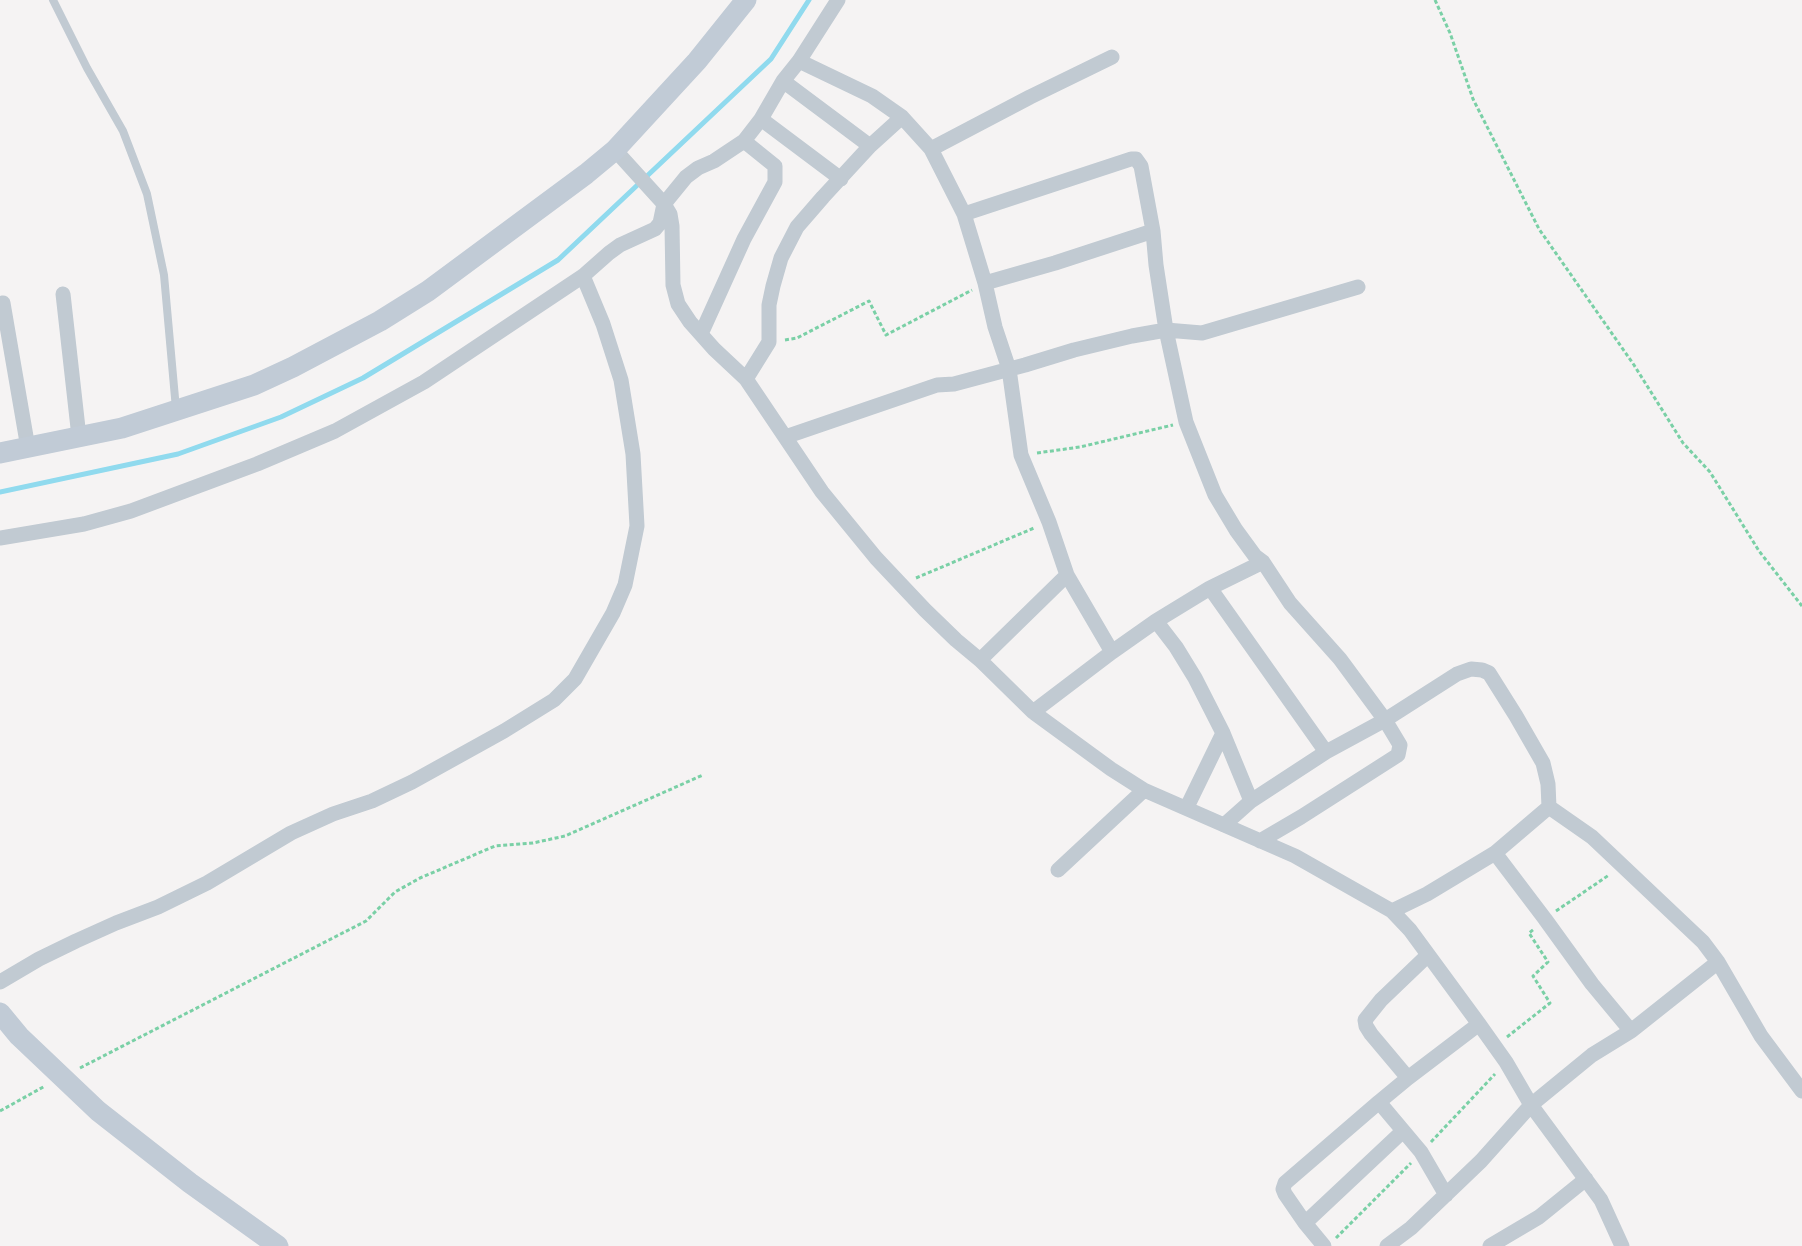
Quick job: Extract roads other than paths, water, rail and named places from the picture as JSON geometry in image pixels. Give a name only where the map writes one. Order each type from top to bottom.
[{"type":"street","points":[[0,453],[122,428],[254,385],[293,367],[380,321],[428,291],[586,174],[620,155],[746,0]]},
{"type":"street","points":[[659,199],[698,168],[714,161],[744,141],[838,0]]},
{"type":"street","points":[[931,149],[1112,57]]},
{"type":"street","points":[[799,61],[872,96],[902,117],[931,149],[964,214],[985,283],[995,327],[1009,369],[1021,455],[1049,522],[1067,575],[1112,652]]},
{"type":"street","points":[[783,81],[870,146]]},
{"type":"street","points":[[746,379],[769,342],[769,305],[781,258],[798,227],[870,146],[902,117]]},
{"type":"street","points":[[761,118],[841,179]]},
{"type":"street","points":[[701,334],[744,239],[775,182],[775,166],[744,141]]},
{"type":"street","points":[[620,155],[670,214],[675,296],[686,316],[714,349],[746,379],[822,492],[876,558],[925,610],[1033,712],[1111,769],[1144,790],[1295,856],[1392,911],[1410,930],[1479,1024],[1506,1062],[1531,1105],[1601,1200],[1622,1246]]},
{"type":"street","points":[[964,214],[1134,159],[1136,159],[1140,166],[1153,231],[1166,330],[1186,422],[1215,495],[1254,556],[1262,562],[1290,603],[1340,660],[1385,720],[1400,745],[1398,755],[1301,818],[1260,841]]},
{"type":"street","points":[[0,538],[84,524],[130,511],[257,464],[335,431],[424,382],[584,276],[614,249],[655,229],[660,223],[659,199]]},
{"type":"street","points":[[985,283],[1055,263],[1153,231]]},
{"type":"street","points":[[0,982],[39,959],[76,941],[158,907],[207,883],[291,833],[333,814],[372,801],[412,782],[554,700],[575,679],[613,613],[625,585],[638,526],[633,454],[621,380],[603,324],[584,276]]},
{"type":"street","points":[[785,437],[937,385],[954,384],[1074,350],[1132,336],[1166,330],[1202,333],[1358,287]]},
{"type":"street","points":[[63,294],[79,437]]},
{"type":"street","points":[[3,303],[28,448]]},
{"type":"street","points":[[1033,712],[1112,652],[1156,622],[1210,588],[1262,562]]},
{"type":"street","points":[[980,660],[1067,575]]},
{"type":"street","points":[[1210,588],[1326,752]]},
{"type":"street","points":[[1156,622],[1176,647],[1195,678],[1223,733],[1251,801]]},
{"type":"street","points":[[1224,825],[1251,801],[1326,752],[1385,720],[1457,674],[1471,669],[1482,670],[1489,674],[1543,763],[1548,784],[1549,806]]},
{"type":"street","points":[[1187,808],[1223,733]]},
{"type":"street","points":[[1058,870],[1144,790]]},
{"type":"street","points":[[1392,911],[1427,894],[1495,853],[1549,806]]},
{"type":"street","points":[[1549,806],[1592,837],[1703,942],[1718,962],[1761,1036],[1802,1091]]},
{"type":"street","points":[[1495,853],[1592,984],[1630,1031]]},
{"type":"street","points":[[1408,1078],[1370,1034],[1365,1020],[1381,1000],[1428,955]]},
{"type":"street","points":[[1387,1246],[1410,1228],[1481,1161],[1531,1105],[1592,1056],[1630,1031],[1718,962]]},
{"type":"street","points":[[0,1013],[19,1036],[98,1111],[175,1171],[278,1246]]},
{"type":"street","points":[[1324,1246],[1285,1194],[1283,1188],[1285,1183],[1408,1078],[1479,1024]]},
{"type":"street","points":[[1379,1102],[1421,1152],[1446,1195]]},
{"type":"street","points":[[1305,1223],[1403,1131]]},
{"type":"street","points":[[1490,1246],[1539,1217],[1586,1179]]},
{"type":"lane","points":[[53,0],[86,68],[123,131],[147,194],[164,275],[176,411]]},
{"type":"waterway","points":[[0,492],[178,454],[281,417],[363,378],[558,260],[771,59],[809,0]]}]
